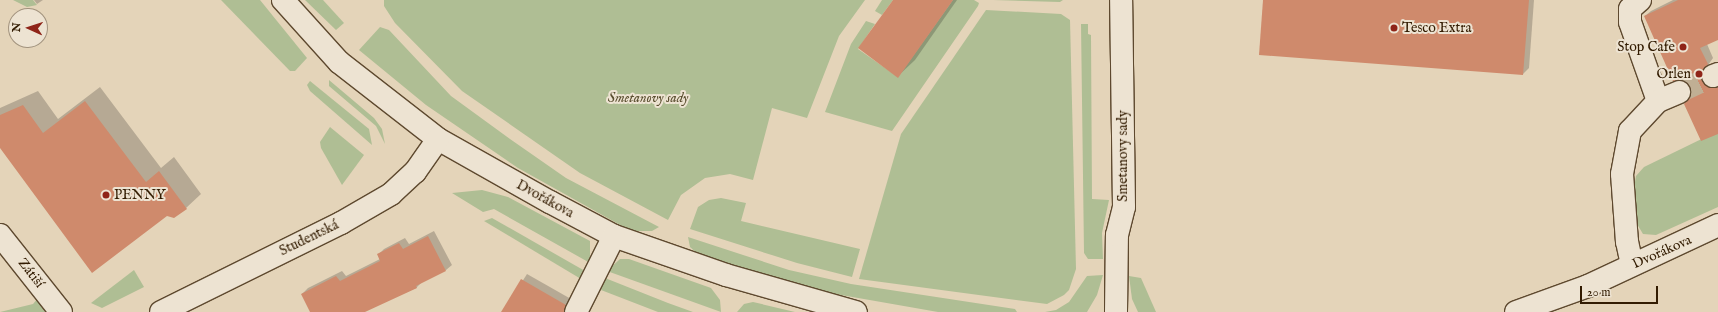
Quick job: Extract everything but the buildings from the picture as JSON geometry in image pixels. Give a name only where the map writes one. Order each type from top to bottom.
[{"type":"street","name":"Dvořákova","points":[[283,0],[339,62],[438,140],[614,236],[726,276],[856,312]]},
{"type":"street","name":"Smetanovy sady","points":[[1116,312],[1117,235],[1124,206],[1121,0]]},
{"type":"street","points":[[1640,0],[1630,8],[1630,22],[1658,101]]},
{"type":"street","points":[[1632,265],[1627,242],[1622,174],[1630,131],[1658,101],[1678,92]]},
{"type":"street","name":"Studentská","points":[[161,312],[341,223],[391,194],[415,172],[438,140]]},
{"type":"street","name":"Dvořákova","points":[[1516,312],[1588,286],[1718,225]]},
{"type":"street","name":"Zátiší","points":[[0,235],[61,312]]},
{"type":"street","points":[[576,312],[614,236]]},
{"type":"green space","points":[[13,0],[33,0],[37,5],[27,7]]},
{"type":"green space","points":[[221,0],[260,0],[307,58],[295,71],[290,71]]},
{"type":"green space","points":[[305,0],[323,0],[344,23],[336,30]]},
{"type":"green space","name":"Smetanovy sady","points":[[384,0],[865,0],[839,36],[807,118],[772,108],[753,180],[730,174],[705,178],[681,195],[668,220],[580,173],[462,91],[395,23],[384,6]]},
{"type":"green space","points":[[882,0],[893,0],[882,15],[875,11]]},
{"type":"green space","points":[[953,0],[974,0],[979,3],[892,131],[825,112],[851,44],[866,21],[875,24],[858,49],[898,77]]},
{"type":"green space","points":[[993,0],[1063,0],[1060,2]]},
{"type":"green space","points":[[986,10],[1061,14],[1070,20],[1076,269],[1069,290],[1064,295],[1047,304],[859,279],[901,134]]},
{"type":"green space","points":[[1081,24],[1088,24],[1088,34],[1091,35],[1092,199],[1109,200],[1102,233],[1103,259],[1088,259],[1084,253]]},
{"type":"green space","points":[[380,27],[389,30],[451,96],[510,139],[566,178],[659,227],[652,231],[631,231],[518,168],[426,105],[359,50]]},
{"type":"green space","points":[[329,80],[374,118],[382,129],[385,144],[376,126],[329,86]]},
{"type":"green space","points":[[310,81],[369,129],[372,145],[310,91],[307,85]]},
{"type":"green space","points":[[330,127],[364,155],[342,185],[321,148],[320,142]]},
{"type":"green space","points":[[1718,131],[1718,207],[1656,235],[1643,234],[1637,224],[1633,194],[1636,176],[1644,167]]},
{"type":"green space","points":[[482,190],[508,197],[590,241],[590,263],[494,209],[483,212],[452,193]]},
{"type":"green space","points":[[721,198],[746,203],[741,221],[860,249],[852,277],[797,263],[690,229],[698,207],[709,200]]},
{"type":"green space","points":[[492,218],[585,271],[581,279],[484,221]]},
{"type":"green space","points":[[688,237],[789,270],[851,284],[1015,309],[1017,312],[938,312],[824,292],[701,257],[690,247]]},
{"type":"green space","points":[[620,259],[629,259],[711,288],[720,300],[721,312],[607,271]]},
{"type":"green space","points":[[134,270],[144,287],[102,308],[91,303]]},
{"type":"green space","points":[[1103,275],[1097,295],[1087,312],[1045,312],[1056,310],[1069,302],[1087,276]]},
{"type":"green space","points":[[1129,276],[1141,278],[1156,312],[1138,312],[1132,299]]},
{"type":"green space","points":[[605,278],[693,312],[658,312],[601,290]]},
{"type":"green space","points":[[39,297],[46,312],[0,312],[33,304]]},
{"type":"green space","points":[[753,302],[795,312],[737,312],[744,304]]},
{"type":"tunnel","points":[[1679,92],[1713,76]]},
{"type":"place","name":"Tesco Extra","points":[[1394,28]]},
{"type":"place","name":"Stop Cafe","points":[[1683,47]]},
{"type":"place","name":"Orlen","points":[[1699,74]]},
{"type":"place","name":"PENNY","points":[[106,195]]}]
